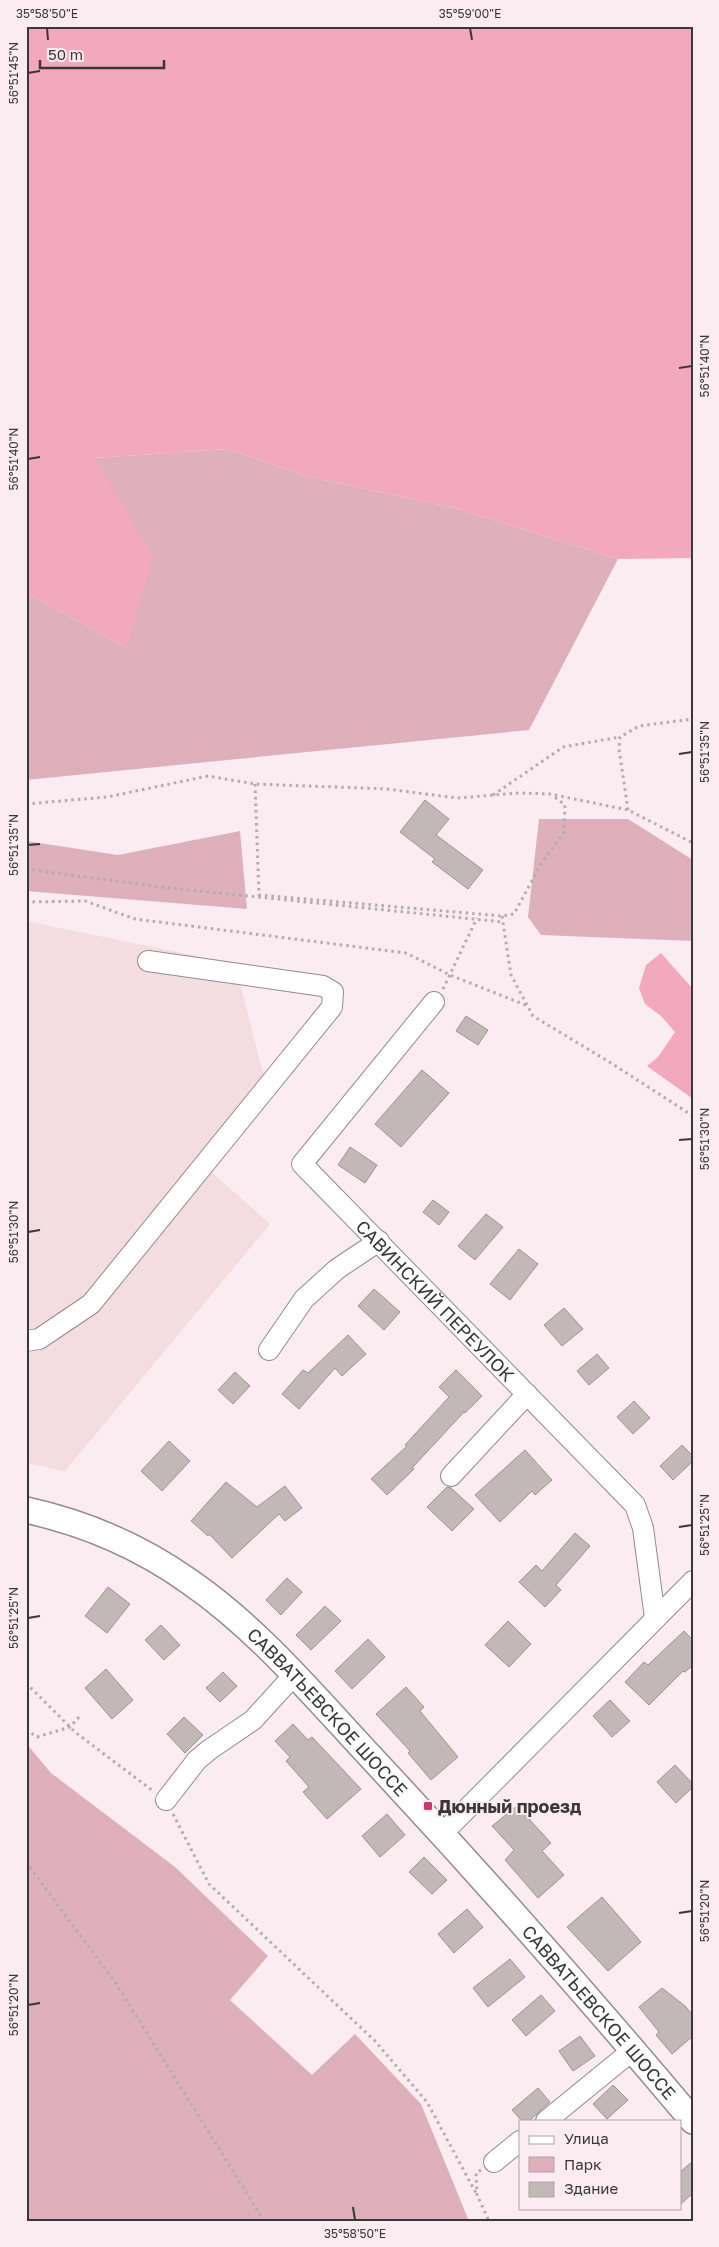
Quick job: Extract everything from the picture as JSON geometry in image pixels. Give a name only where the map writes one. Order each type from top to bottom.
[{"type":"main road","name":"САВВАТЬЕВСКОЕ ШОССЕ","points":[[26,1510],[71,1522],[107,1536],[175,1572],[229,1612],[294,1675],[443,1833],[693,2121]]},
{"type":"street","points":[[26,1341],[39,1338],[91,1304],[332,1007],[333,992],[323,986],[148,960]]},
{"type":"street","name":"САВИНСКИЙ ПЕРЕУЛОК","points":[[434,1002],[302,1164],[635,1505],[643,1528],[656,1618]]},
{"type":"street","points":[[269,1350],[304,1299],[337,1269],[380,1242]]},
{"type":"street","points":[[451,1476],[527,1394]]},
{"type":"street","points":[[443,1833],[693,1581]]},
{"type":"street","points":[[166,1800],[198,1760],[209,1750],[253,1720],[294,1675]]},
{"type":"street","points":[[547,2120],[633,2050]]},
{"type":"street","points":[[494,2162],[519,2142]]},
{"type":"path","points":[[492,795],[563,747],[620,737],[639,726],[693,720]]},
{"type":"path","points":[[620,737],[619,749],[628,810]]},
{"type":"path","points":[[26,804],[107,798],[208,776],[255,784],[387,789],[458,798],[492,795],[550,794],[628,810],[693,843]]},
{"type":"path","points":[[255,784],[259,895],[502,916],[514,914],[541,864],[564,832],[565,805],[550,794]]},
{"type":"path","points":[[26,869],[140,885],[503,922]]},
{"type":"path","points":[[26,902],[85,901],[135,919],[406,953],[450,975],[528,1006]]},
{"type":"path","points":[[434,1002],[450,975],[476,920],[481,914]]},
{"type":"path","points":[[502,916],[511,975],[533,1016],[693,1116]]},
{"type":"path","points":[[26,1683],[70,1727],[166,1800],[209,1884],[382,2049],[427,2102],[489,2221]]},
{"type":"path","points":[[26,1730],[37,1738],[70,1727],[80,1716]]},
{"type":"path","points":[[26,1862],[117,1985],[264,2221]]},
{"type":"path","points":[[477,2195],[476,2173],[494,2162]]},
{"type":"shaded area","points":[[26,26],[693,26],[693,558],[618,559],[455,508],[305,476],[228,449],[95,458],[153,556],[127,648],[26,593]]},
{"type":"shaded area","points":[[26,921],[235,964],[265,1081],[201,1163],[270,1224],[65,1471],[26,1463]]},
{"type":"shaded area","points":[[661,953],[693,989],[693,1099],[647,1066],[658,1057],[675,1032],[661,1016],[645,1004],[639,988],[646,965]]},
{"type":"green space","points":[[228,449],[305,476],[455,508],[618,559],[529,730],[26,780],[26,593],[127,648],[95,458]]},
{"type":"green space","points":[[539,819],[628,819],[693,860],[693,941],[541,935],[528,917]]},
{"type":"green space","points":[[240,831],[247,909],[26,891],[26,841],[118,855]]},
{"type":"green space","points":[[26,1743],[51,1773],[175,1867],[268,1956],[230,2000],[312,2075],[355,2034],[421,2104],[469,2221],[26,2221]]},
{"type":"building","points":[[425,800],[449,819],[436,835],[483,870],[468,889],[432,862],[435,859],[400,832]]},
{"type":"building","points":[[466,1016],[488,1030],[478,1045],[456,1031]]},
{"type":"building","points":[[422,1070],[449,1093],[401,1147],[375,1124]]},
{"type":"building","points":[[350,1147],[377,1165],[365,1183],[338,1165]]},
{"type":"building","points":[[433,1200],[449,1212],[439,1225],[423,1212]]},
{"type":"building","points":[[486,1214],[503,1227],[475,1260],[458,1246]]},
{"type":"building","points":[[519,1249],[538,1264],[510,1300],[490,1284]]},
{"type":"building","points":[[374,1289],[400,1312],[384,1330],[358,1306]]},
{"type":"building","points":[[564,1308],[583,1329],[562,1346],[544,1325]]},
{"type":"building","points":[[348,1335],[366,1354],[342,1376],[335,1368],[299,1409],[282,1394],[303,1370],[308,1373]]},
{"type":"building","points":[[597,1354],[609,1368],[589,1385],[577,1371]]},
{"type":"building","points":[[456,1370],[482,1396],[464,1412],[412,1468],[414,1469],[387,1495],[371,1479],[407,1446],[405,1445],[449,1397],[439,1387]]},
{"type":"building","points":[[235,1372],[250,1386],[233,1404],[218,1390]]},
{"type":"building","points":[[634,1401],[650,1418],[633,1434],[617,1417]]},
{"type":"building","points":[[169,1441],[190,1461],[162,1491],[141,1471]]},
{"type":"building","points":[[682,1445],[693,1456],[693,1461],[673,1480],[660,1466]]},
{"type":"building","points":[[525,1450],[552,1480],[535,1495],[532,1491],[500,1522],[475,1495]]},
{"type":"building","points":[[226,1482],[257,1507],[285,1486],[302,1508],[285,1521],[279,1514],[232,1558],[209,1534],[208,1536],[191,1521]]},
{"type":"building","points":[[447,1487],[451,1488],[474,1509],[452,1531],[427,1507]]},
{"type":"building","points":[[575,1533],[590,1546],[556,1585],[561,1590],[545,1607],[519,1582],[536,1565],[542,1571]]},
{"type":"building","points":[[287,1578],[302,1592],[281,1615],[266,1600]]},
{"type":"building","points":[[108,1587],[130,1604],[107,1633],[85,1616]]},
{"type":"building","points":[[325,1606],[341,1621],[311,1650],[296,1635]]},
{"type":"building","points":[[508,1621],[531,1644],[509,1667],[485,1645]]},
{"type":"building","points":[[161,1625],[180,1645],[164,1660],[145,1640]]},
{"type":"building","points":[[684,1631],[693,1640],[693,1665],[685,1672],[683,1671],[649,1705],[625,1682],[644,1662],[648,1665]]},
{"type":"building","points":[[368,1639],[385,1657],[352,1689],[335,1671]]},
{"type":"building","points":[[106,1669],[133,1700],[112,1719],[85,1688]]},
{"type":"building","points":[[223,1672],[237,1686],[220,1702],[206,1688]]},
{"type":"building","points":[[406,1687],[424,1707],[420,1711],[458,1757],[431,1780],[408,1753],[410,1751],[376,1714]]},
{"type":"building","points":[[610,1700],[630,1721],[612,1737],[593,1716]]},
{"type":"building","points":[[184,1717],[203,1735],[185,1753],[167,1734]]},
{"type":"building","points":[[293,1724],[308,1740],[312,1737],[361,1789],[327,1819],[303,1792],[309,1787],[286,1761],[290,1757],[275,1741]]},
{"type":"building","points":[[675,1765],[693,1784],[693,1787],[676,1803],[657,1782]]},
{"type":"building","points":[[522,1802],[533,1815],[529,1819],[551,1843],[542,1851],[564,1875],[538,1898],[505,1860],[514,1850],[492,1826]]},
{"type":"building","points":[[387,1814],[405,1835],[380,1857],[362,1836]]},
{"type":"building","points":[[424,1857],[447,1880],[432,1894],[409,1872]]},
{"type":"building","points":[[602,1897],[641,1942],[608,1971],[567,1927]]},
{"type":"building","points":[[467,1909],[483,1927],[454,1953],[438,1934]]},
{"type":"building","points":[[510,1959],[525,1977],[488,2007],[473,1988]]},
{"type":"building","points":[[662,1988],[685,2006],[693,2015],[693,2036],[672,2054],[656,2035],[659,2032],[639,2007]]},
{"type":"building","points":[[541,1995],[555,2011],[526,2036],[512,2020]]},
{"type":"building","points":[[580,2036],[595,2056],[573,2071],[559,2051]]},
{"type":"building","points":[[613,2085],[628,2100],[607,2119],[593,2104]]},
{"type":"building","points":[[538,2088],[550,2102],[530,2120],[521,2120],[512,2110]]},
{"type":"building","points":[[693,2161],[693,2193],[682,2203],[682,2170]]},
{"type":"place","name":"Дюнный проезд","points":[[428,1806]]}]
